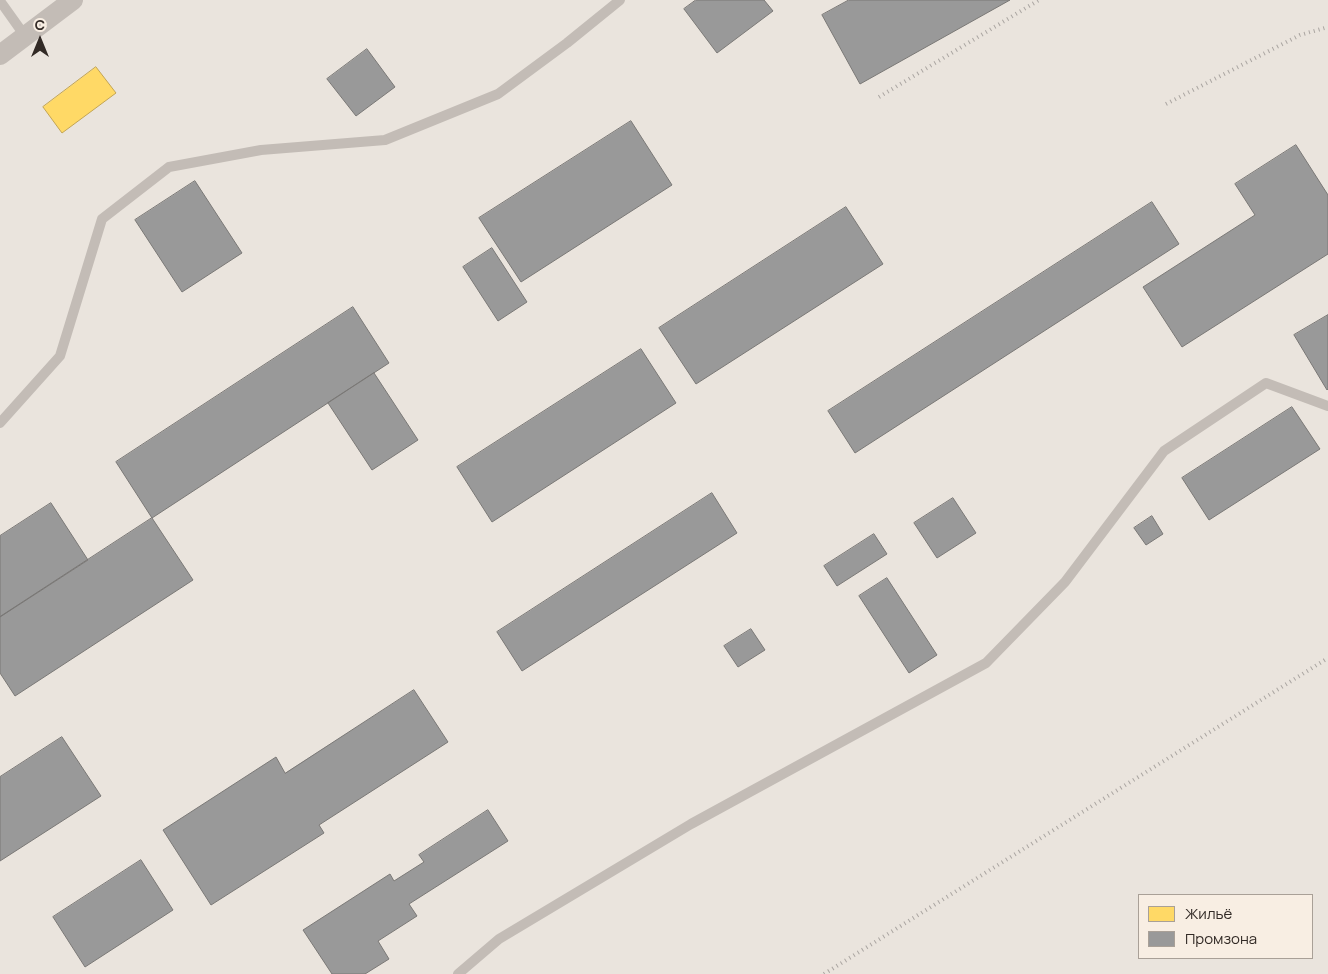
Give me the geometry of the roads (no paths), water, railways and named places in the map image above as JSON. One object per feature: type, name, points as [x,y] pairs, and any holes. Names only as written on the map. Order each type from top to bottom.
[{"type":"street","points":[[0,55],[73,0]]},
{"type":"lane","points":[[0,424],[60,356],[102,219],[169,167],[262,150],[385,140],[498,94],[567,44],[620,0]]},
{"type":"lane","points":[[0,1],[25,36]]},
{"type":"lane","points":[[458,974],[499,939],[691,824],[986,663],[1065,582],[1164,451],[1266,383],[1328,406]]},
{"type":"railway","points":[[879,97],[1039,0]]},
{"type":"railway","points":[[1166,104],[1300,35],[1328,27]]},
{"type":"railway","points":[[824,974],[1328,658]]}]
